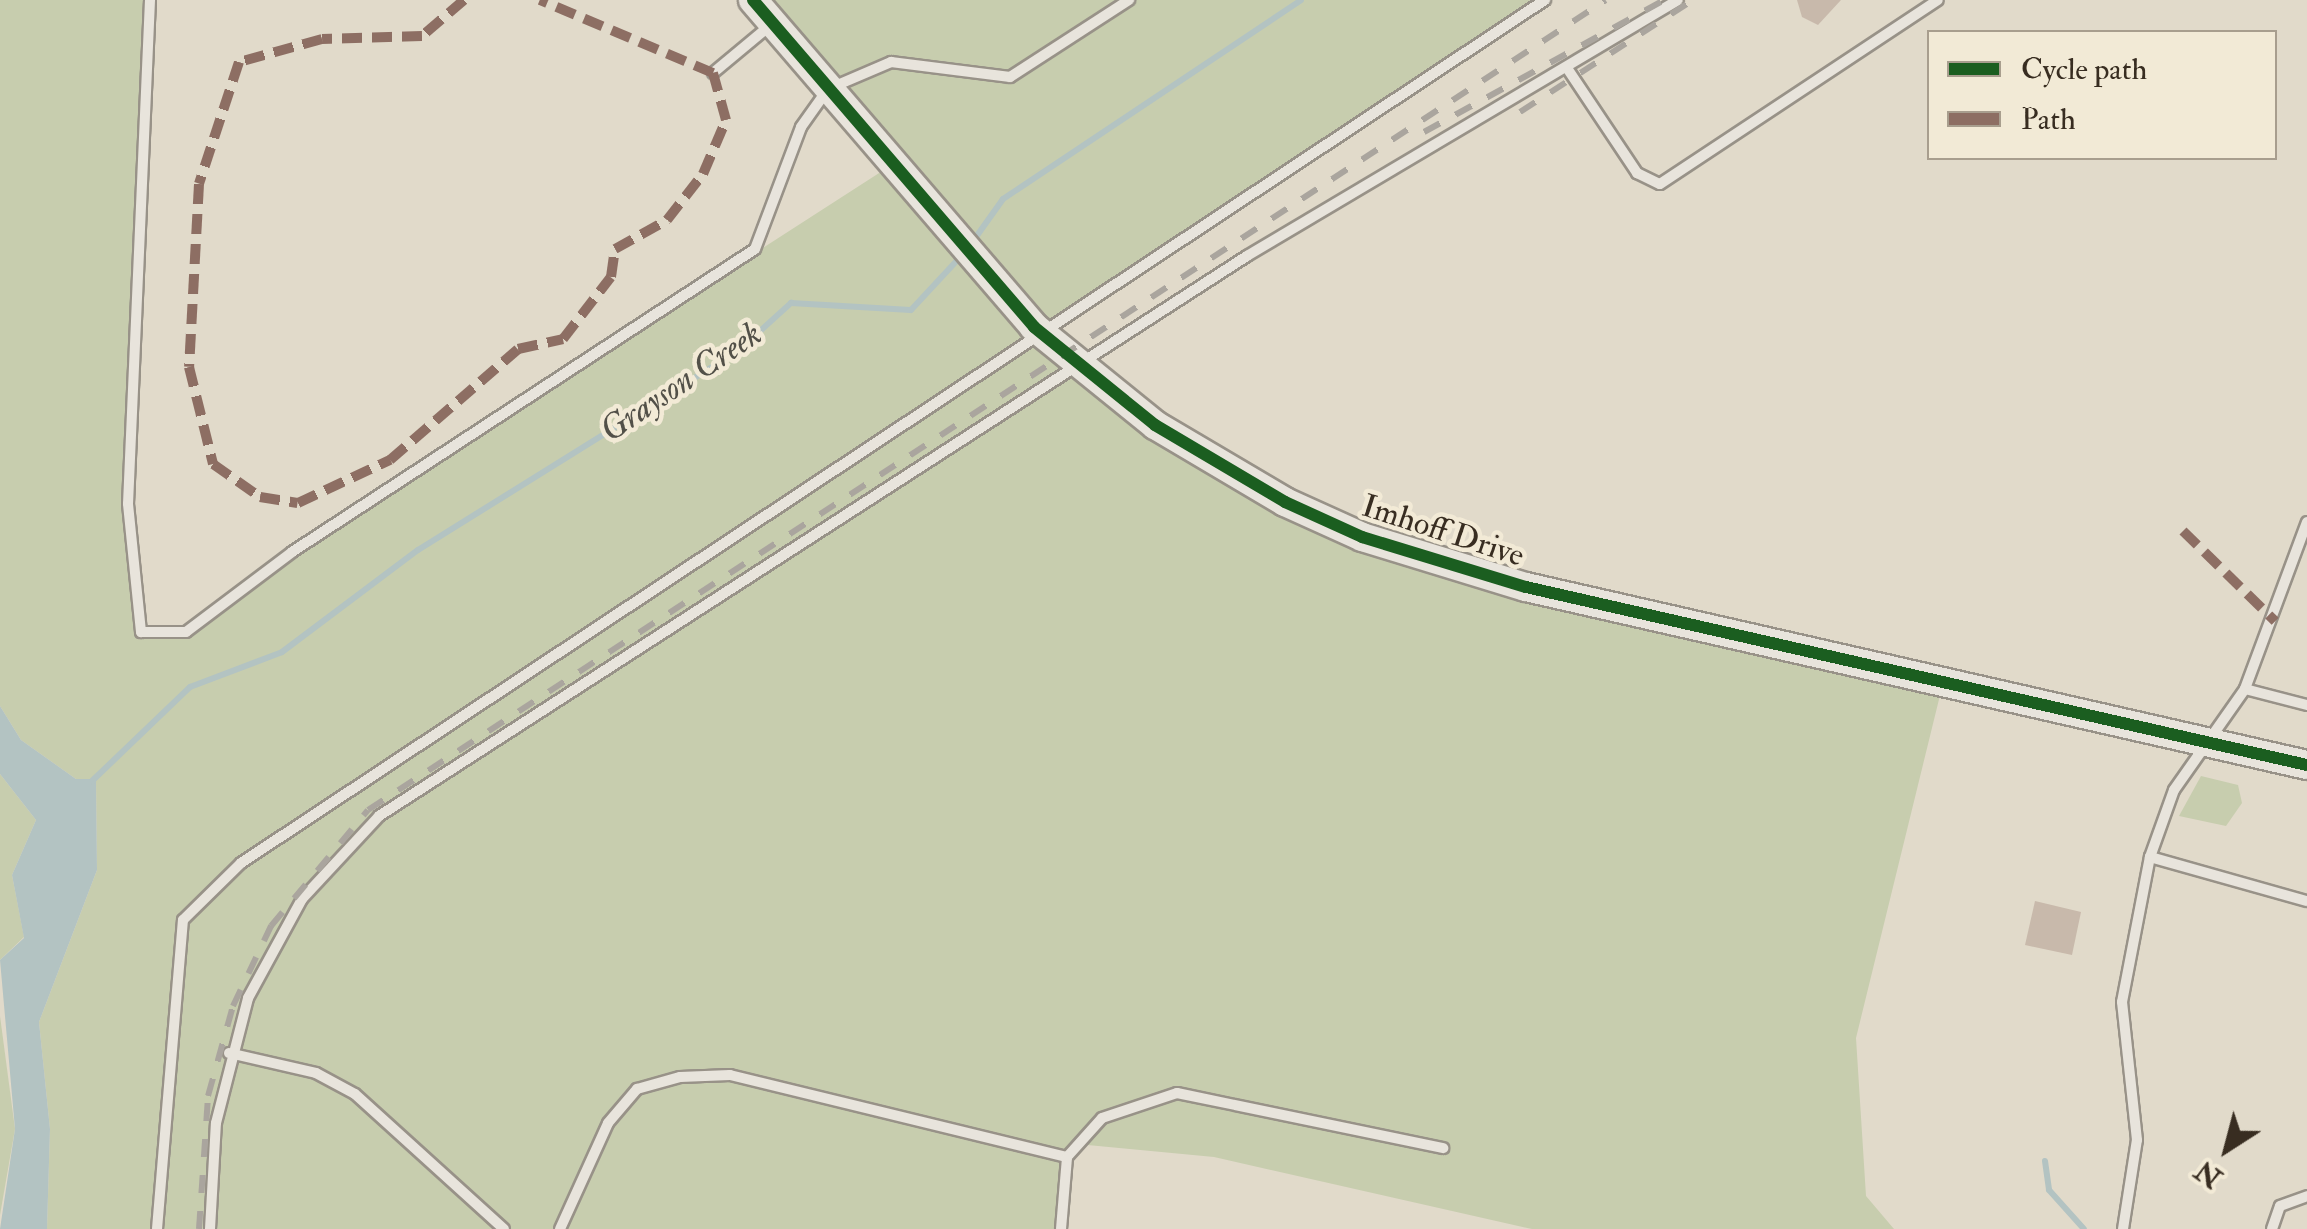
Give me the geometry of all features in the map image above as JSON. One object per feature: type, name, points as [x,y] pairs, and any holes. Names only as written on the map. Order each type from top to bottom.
[{"type":"street","name":"Imhoff Drive","points":[[753,0],[890,166],[1039,332],[1076,366],[1268,493],[1442,566],[2307,764]]},
{"type":"lane","points":[[150,0],[128,504],[141,632],[186,632],[292,552],[754,249],[801,126],[828,88],[892,62],[1010,77],[1130,0]]},
{"type":"lane","points":[[158,1229],[183,920],[241,864],[879,436],[1546,0]]},
{"type":"lane","points":[[210,1229],[230,1052],[248,998],[302,899],[380,816],[1321,210],[1569,70],[1678,0]]},
{"type":"lane","points":[[1569,70],[1637,174],[1660,184],[1938,0]]},
{"type":"lane","points":[[713,73],[774,23]]},
{"type":"lane","points":[[2123,1229],[2137,1140],[2122,1002],[2150,857],[2203,742],[2245,690],[2307,522]]},
{"type":"lane","points":[[2245,690],[2307,705]]},
{"type":"lane","points":[[2150,857],[2307,901]]},
{"type":"lane","points":[[230,1052],[316,1072],[355,1094],[504,1229]]},
{"type":"lane","points":[[560,1229],[608,1122],[637,1089],[680,1077],[730,1075],[1067,1157]]},
{"type":"lane","points":[[1061,1229],[1067,1157],[1102,1118],[1177,1093],[1443,1148]]},
{"type":"lane","points":[[2272,1229],[2280,1206],[2307,1196]]},
{"type":"green space","points":[[0,0],[145,0],[128,504],[141,632],[186,631],[292,552],[890,166],[753,0],[1549,0],[1045,337],[1076,365],[1362,537],[1943,683],[1856,1038],[1866,1196],[1894,1229],[1532,1229],[1214,1157],[1077,1144],[1055,1229],[47,1229],[50,1129],[39,1022],[97,870],[96,780],[76,779],[21,740],[0,706]]},
{"type":"green space","points":[[0,774],[36,820],[12,875],[24,937],[0,960]]},
{"type":"green space","points":[[2201,776],[2238,785],[2242,803],[2226,826],[2179,816]]},
{"type":"green space","points":[[0,1016],[15,1129],[0,1215]]},
{"type":"shaded area","points":[[0,706],[21,740],[76,779],[96,779],[97,870],[39,1022],[50,1129],[47,1229],[0,1229],[15,1129],[0,960],[24,938],[12,875],[36,820],[0,774]]},
{"type":"building","points":[[1797,0],[1841,0],[1818,25],[1802,17]]},
{"type":"building","points":[[2035,901],[2081,912],[2072,955],[2025,945]]},
{"type":"waterway","name":"Grayson Creek","points":[[971,244],[1003,199],[1301,0]]},
{"type":"waterway","name":"Grayson Creek","points":[[92,781],[190,687],[282,652],[418,550],[738,351],[791,303],[911,310],[963,254]]},
{"type":"waterway","points":[[2045,1161],[2049,1190],[2084,1229]]},
{"type":"railway","points":[[199,1229],[208,1096],[233,1006],[271,926],[368,810],[1606,0]]},
{"type":"railway","points":[[1424,132],[1664,0]]},
{"type":"railway","points":[[1520,112],[1693,0]]},
{"type":"marked path","points":[[464,0],[422,36],[322,39],[239,62],[199,184],[189,367],[213,464],[260,497],[298,503],[390,460],[518,349],[563,339],[611,277],[615,249],[667,220],[703,174],[726,120],[713,73],[540,0]]},
{"type":"marked path","points":[[2183,531],[2275,621]]},
{"type":"cycle path","points":[[753,0],[1034,327],[1155,425],[1285,502],[1362,537],[1526,587],[2307,765]]}]
